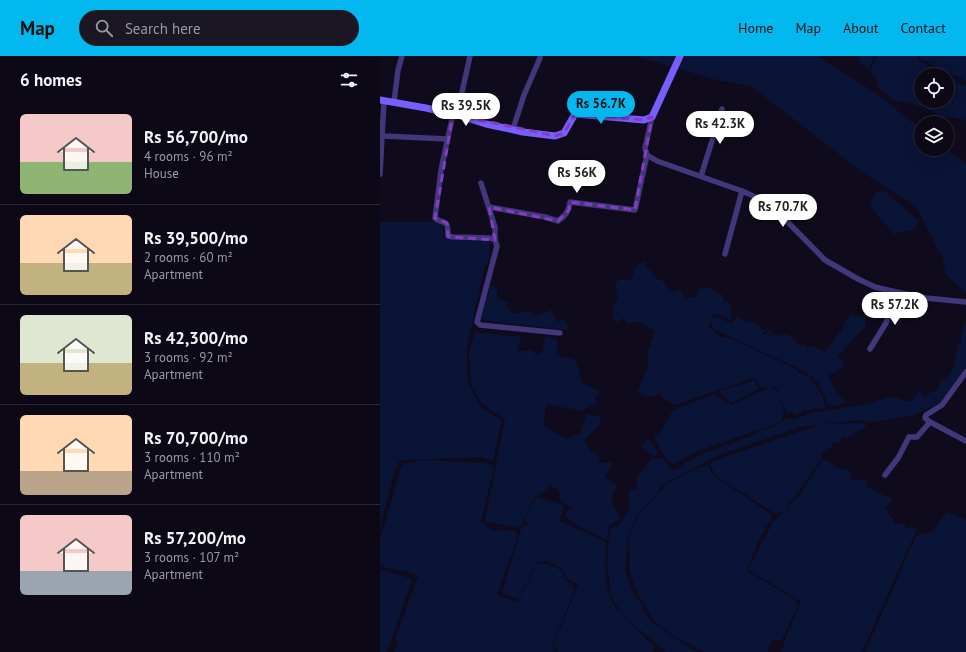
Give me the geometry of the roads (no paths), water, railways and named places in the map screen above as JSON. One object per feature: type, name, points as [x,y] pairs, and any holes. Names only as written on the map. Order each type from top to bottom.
[{"type":"main road","points":[[382,100],[455,114],[486,124],[554,136],[564,133],[575,114],[644,120],[652,117],[680,56]]},
{"type":"street","points":[[394,102],[398,70],[402,56]]},
{"type":"street","points":[[470,56],[447,139],[441,170],[435,218],[438,221],[444,222],[447,226],[448,236],[490,238],[495,240]]},
{"type":"street","points":[[513,129],[524,95],[540,58]]},
{"type":"street","points":[[380,174],[383,136],[382,100]]},
{"type":"street","points":[[702,176],[722,109]]},
{"type":"street","points":[[489,207],[546,217],[558,221],[569,210],[570,202],[635,210],[647,155],[645,148],[652,117]]},
{"type":"street","points":[[383,136],[447,139]]},
{"type":"street","points":[[647,155],[657,161],[702,176],[769,203],[825,260],[858,279],[896,292],[926,298],[966,302]]},
{"type":"street","points":[[481,183],[494,227],[496,246],[477,322],[480,325],[560,333]]},
{"type":"street","points":[[725,254],[742,191]]},
{"type":"street","points":[[870,349],[886,323],[896,292]]},
{"type":"street","points":[[966,372],[942,405],[926,415],[925,418],[966,441]]},
{"type":"street","points":[[885,475],[898,458],[909,437],[917,437],[930,422]]},
{"type":"water","points":[[635,56],[817,56],[874,92],[914,123],[914,156],[954,156],[954,155],[966,164],[966,293],[946,274],[943,258],[915,205],[865,174],[752,87],[713,79]]},
{"type":"water","points":[[860,56],[874,56],[868,70],[859,61]]},
{"type":"water","points":[[877,56],[917,56],[917,59],[933,68],[914,68],[914,105],[894,100],[880,90],[877,79],[870,72]]},
{"type":"water","points":[[920,56],[966,56],[966,81],[954,75],[954,68],[939,68],[919,58]]},
{"type":"water","points":[[954,80],[964,86],[965,84],[966,120],[954,118],[954,116],[942,116],[926,108],[954,108]]},
{"type":"water","points":[[883,190],[919,221],[914,229],[894,234],[873,210],[870,202],[877,192]]},
{"type":"water","points":[[380,222],[439,222],[442,226],[445,238],[453,240],[490,241],[490,257],[484,269],[467,346],[467,381],[481,408],[501,420],[493,461],[480,457],[400,460],[394,471],[380,528]]},
{"type":"water","points":[[644,261],[651,272],[658,280],[661,279],[671,292],[680,289],[684,297],[694,298],[698,294],[697,291],[706,287],[718,294],[721,293],[724,302],[728,301],[732,317],[730,321],[728,318],[713,314],[711,319],[715,317],[732,323],[738,316],[744,321],[758,324],[757,327],[762,326],[761,330],[768,328],[762,334],[763,335],[772,329],[770,335],[775,334],[776,339],[778,333],[782,335],[788,334],[799,345],[806,345],[807,349],[810,346],[825,352],[844,326],[851,330],[844,323],[851,314],[865,318],[866,326],[838,356],[844,366],[828,376],[837,393],[846,402],[834,406],[828,405],[819,384],[806,372],[712,328],[711,320],[708,327],[721,337],[728,337],[731,341],[733,339],[797,370],[798,373],[809,376],[823,397],[825,407],[806,411],[804,409],[801,413],[799,412],[796,415],[789,412],[787,413],[779,395],[784,411],[781,422],[695,452],[674,464],[665,457],[653,435],[658,436],[673,410],[714,394],[731,405],[770,387],[779,392],[774,386],[760,388],[757,380],[753,378],[675,405],[664,399],[659,392],[655,396],[644,396],[637,391],[647,371],[649,360],[647,353],[655,331],[639,321],[627,324],[623,318],[618,322],[615,321],[613,317],[617,317],[614,315],[613,307],[618,299],[616,293],[619,291],[615,287],[618,279],[631,280],[636,266]]},
{"type":"water","points":[[491,285],[498,289],[497,297],[510,304],[506,305],[512,314],[532,311],[532,317],[552,310],[557,322],[564,318],[570,330],[479,320]]},
{"type":"water","points":[[966,321],[966,369],[940,403],[911,416],[871,422],[858,420],[823,424],[866,423],[866,425],[863,430],[859,429],[860,430],[845,439],[845,435],[837,444],[833,442],[831,447],[821,453],[821,459],[785,510],[799,496],[821,461],[827,460],[837,468],[849,470],[852,481],[865,479],[867,487],[893,500],[884,508],[889,510],[887,514],[891,513],[890,518],[893,518],[895,524],[904,524],[906,530],[911,526],[917,529],[862,652],[782,652],[784,642],[801,601],[748,570],[773,522],[784,511],[776,514],[716,476],[710,464],[711,462],[721,458],[820,425],[801,427],[719,455],[662,485],[657,493],[637,515],[628,537],[625,571],[635,597],[641,603],[651,621],[685,645],[698,652],[666,652],[623,615],[655,648],[651,652],[558,652],[553,646],[578,585],[566,578],[564,570],[549,562],[538,561],[518,599],[502,593],[522,526],[528,526],[525,517],[536,497],[564,505],[560,521],[606,542],[605,570],[607,589],[610,598],[621,613],[610,594],[610,583],[607,568],[607,548],[611,528],[619,525],[630,508],[628,493],[632,488],[635,491],[638,487],[635,482],[637,481],[638,474],[642,474],[641,473],[651,459],[662,458],[673,472],[673,469],[678,469],[687,461],[691,462],[698,455],[704,455],[705,452],[717,450],[726,444],[731,445],[743,438],[749,438],[759,431],[780,424],[787,418],[794,420],[814,412],[867,404],[892,396],[909,402],[917,397],[917,392],[920,391],[922,396],[926,398],[929,393],[936,391],[942,379],[948,379],[951,370],[953,370],[958,346],[961,343],[961,335]]},
{"type":"water","points":[[475,332],[521,337],[517,352],[530,349],[536,353],[534,356],[543,351],[545,336],[558,340],[556,355],[576,360],[582,383],[600,392],[595,399],[598,403],[581,411],[547,404],[543,426],[566,439],[581,433],[586,414],[600,417],[601,423],[584,440],[592,453],[598,452],[595,455],[600,456],[598,463],[613,462],[605,477],[617,486],[611,499],[621,519],[609,525],[607,540],[585,530],[586,525],[584,529],[565,517],[568,509],[576,511],[560,501],[559,490],[551,486],[534,498],[520,528],[485,522],[505,419],[482,404],[472,388],[469,354]]},
{"type":"water","points":[[755,380],[759,389],[731,403],[719,391]]},
{"type":"water","points":[[648,439],[658,454],[654,457],[641,447]]},
{"type":"water","points":[[422,460],[489,463],[494,468],[481,521],[491,530],[516,531],[518,537],[497,594],[517,602],[538,563],[547,564],[563,571],[564,578],[575,588],[552,647],[555,652],[394,652],[399,642],[395,640],[418,576],[380,566],[380,540],[402,465]]},
{"type":"water","points":[[708,465],[713,475],[773,516],[759,539],[747,571],[796,600],[798,605],[782,640],[773,640],[767,648],[768,652],[705,652],[677,638],[655,622],[638,594],[630,574],[629,537],[638,515],[667,484],[695,469]]},
{"type":"water","points":[[949,512],[966,520],[966,652],[865,652],[916,536],[932,532],[946,513]]},
{"type":"water","points":[[380,569],[412,579],[387,652],[380,652]]}]
